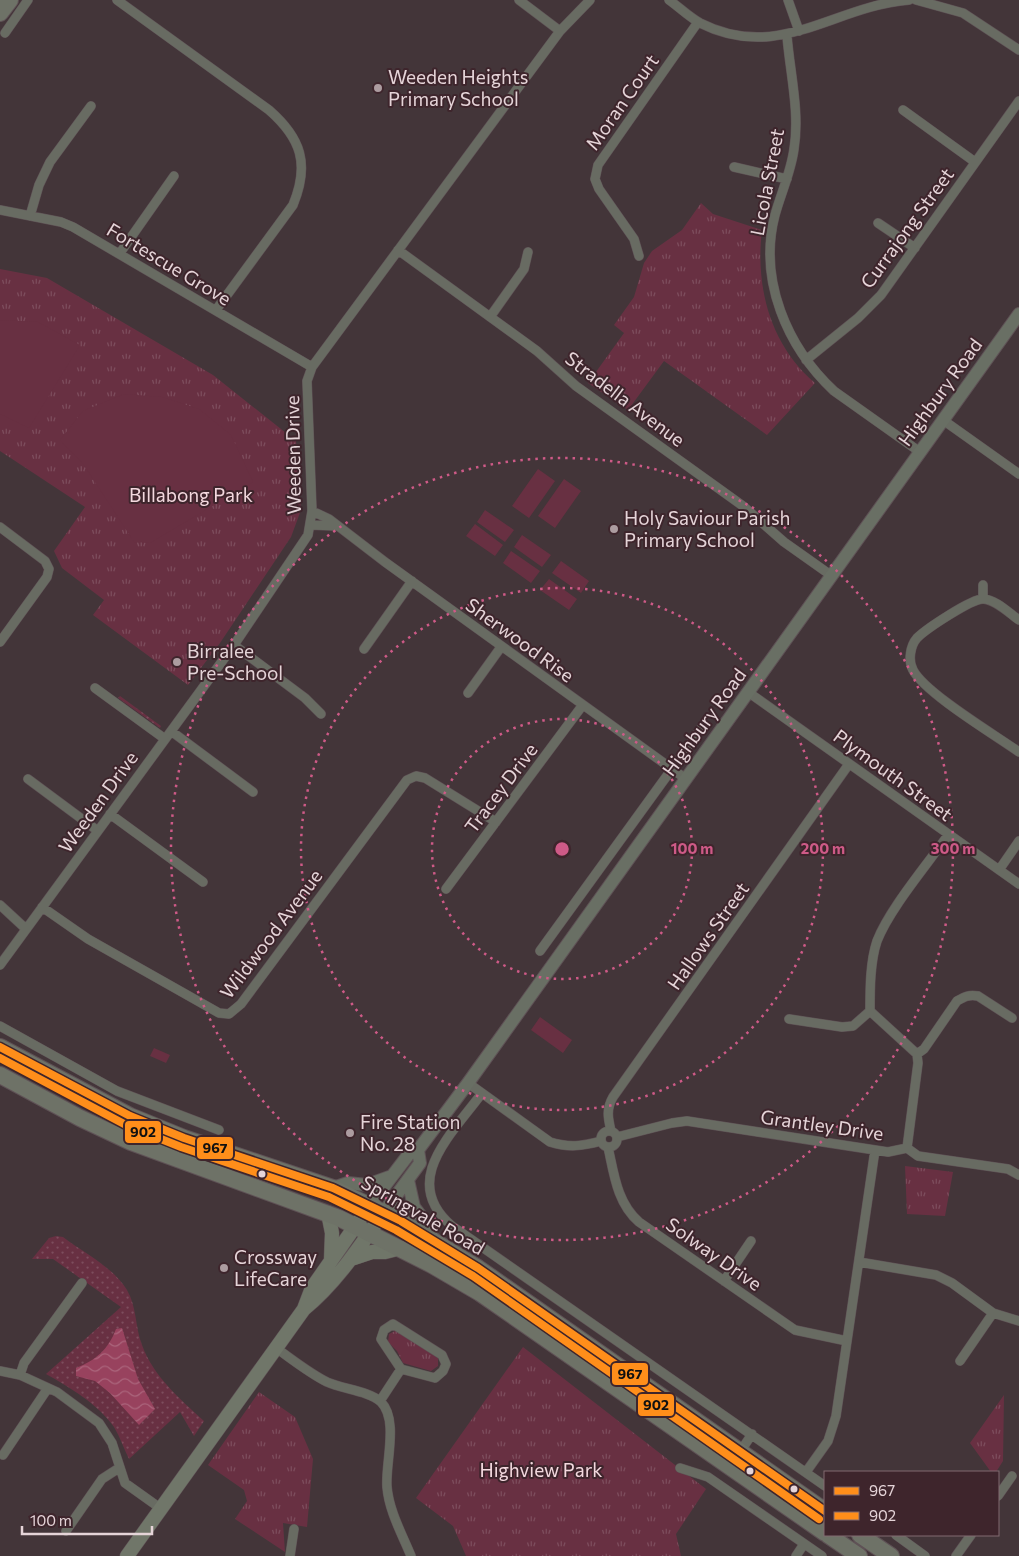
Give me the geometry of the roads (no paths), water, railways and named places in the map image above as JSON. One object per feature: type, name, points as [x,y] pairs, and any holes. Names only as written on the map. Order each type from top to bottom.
[{"type":"highway","points":[[0,13],[10,0]]},
{"type":"highway","name":"Springvale Road","points":[[0,1047],[101,1102],[150,1124],[333,1188],[432,1239],[824,1509]]},
{"type":"highway","name":"Springvale Road","points":[[0,1075],[80,1118],[131,1142],[328,1213],[401,1248],[480,1293],[824,1533]]},
{"type":"highway","name":"Springvale Road","points":[[829,1536],[858,1556]]},
{"type":"highway","points":[[861,1536],[890,1556]]},
{"type":"main road","name":"Highbury Road","points":[[128,1556],[160,1508],[304,1309],[312,1288],[332,1261],[363,1229],[377,1209],[392,1176],[409,1154],[418,1150],[468,1082],[1019,314]]},
{"type":"main road","name":"Highbury Road","points":[[377,1209],[408,1180],[420,1163],[418,1150]]},
{"type":"main road","points":[[333,1188],[348,1183],[366,1184],[392,1176]]},
{"type":"main road","points":[[408,1180],[414,1207],[430,1228],[432,1239]]},
{"type":"main road","points":[[328,1213],[332,1233],[332,1261]]},
{"type":"main road","name":"Highbury Road","points":[[304,1309],[321,1296],[350,1260],[363,1229]]},
{"type":"main road","points":[[350,1260],[372,1252],[385,1252],[401,1248]]},
{"type":"street","points":[[5,33],[28,0]]},
{"type":"street","points":[[116,0],[269,110],[284,123],[298,145],[302,172],[300,189],[293,205],[216,310]]},
{"type":"street","points":[[519,0],[560,31]]},
{"type":"street","name":"Weeden Drive","points":[[0,965],[234,645],[303,542],[310,525],[312,510],[307,381],[312,367],[560,31],[590,0]]},
{"type":"street","points":[[669,0],[698,22],[716,30],[753,38],[787,36],[870,6],[909,0]]},
{"type":"street","points":[[788,0],[799,31]]},
{"type":"street","points":[[916,0],[963,13],[1019,50]]},
{"type":"street","name":"Moran Court","points":[[638,256],[634,239],[599,189],[595,179],[598,164],[698,22]]},
{"type":"street","name":"Licola Street","points":[[787,36],[796,123],[795,149],[771,235],[772,275],[782,317],[806,360],[834,391],[920,452]]},
{"type":"street","name":"Currajong Street","points":[[806,360],[858,318],[881,295],[1019,102]]},
{"type":"street","points":[[30,216],[50,162],[92,106]]},
{"type":"street","points":[[903,110],[976,162]]},
{"type":"street","points":[[734,167],[787,179]]},
{"type":"street","points":[[120,253],[174,176]]},
{"type":"street","name":"Fortescue Grove","points":[[0,210],[62,222],[73,227],[312,367]]},
{"type":"street","points":[[878,223],[915,248]]},
{"type":"street","name":"Stradella Avenue","points":[[398,250],[537,351],[576,386],[743,506],[784,542],[832,576]]},
{"type":"street","points":[[490,317],[524,269],[528,252]]},
{"type":"street","points":[[943,420],[1019,474]]},
{"type":"street","name":"Sherwood Rise","points":[[312,510],[329,519],[582,706],[686,779]]},
{"type":"street","points":[[310,525],[337,526]]},
{"type":"street","points":[[0,527],[45,561],[49,569],[47,577],[0,642]]},
{"type":"street","points":[[364,649],[412,581]]},
{"type":"street","points":[[983,586],[983,599]]},
{"type":"street","points":[[1019,620],[996,604],[983,599],[970,603],[917,639],[911,650],[912,669],[926,686],[1019,752]]},
{"type":"street","points":[[234,645],[305,698],[321,714]]},
{"type":"street","points":[[468,693],[501,647]]},
{"type":"street","points":[[95,688],[165,739]]},
{"type":"street","name":"Plymouth Street","points":[[748,692],[1019,884]]},
{"type":"street","name":"Tracey Drive","points":[[446,889],[582,706]]},
{"type":"street","points":[[540,951],[702,726]]},
{"type":"street","points":[[171,731],[253,792]]},
{"type":"street","name":"Hallows Street","points":[[614,1134],[607,1113],[608,1105],[613,1097],[850,764]]},
{"type":"street","name":"Wildwood Avenue","points":[[42,907],[88,939],[219,1013],[229,1014],[237,1010],[407,780],[416,776],[425,778],[496,822]]},
{"type":"street","points":[[28,779],[98,831]]},
{"type":"street","points":[[110,814],[203,882]]},
{"type":"street","points":[[789,1019],[842,1027],[853,1026],[870,1010],[870,989],[876,943],[885,924],[948,835]]},
{"type":"street","points":[[999,870],[1019,841]]},
{"type":"street","points":[[0,905],[26,929]]},
{"type":"street","points":[[917,1054],[924,1049],[957,1002],[963,997],[978,996],[1012,1018]]},
{"type":"street","points":[[870,1010],[917,1054],[918,1063],[906,1148]]},
{"type":"street","points":[[0,1026],[117,1091],[220,1130]]},
{"type":"street","points":[[468,1082],[550,1142],[571,1147],[613,1145],[614,1134],[606,1133],[604,1144]]},
{"type":"street","name":"Springvale Road","points":[[482,1093],[434,1159],[429,1178],[429,1190],[438,1212],[452,1226],[824,1485]]},
{"type":"street","name":"Grantley Drive","points":[[614,1134],[672,1122],[687,1122],[888,1152],[906,1148],[918,1156],[1008,1169],[1019,1175]]},
{"type":"street","name":"Solway Drive","points":[[604,1144],[619,1194],[629,1212],[639,1222],[800,1332],[847,1341]]},
{"type":"street","points":[[806,1472],[828,1441],[833,1426],[875,1150]]},
{"type":"street","points":[[724,1281],[751,1241]]},
{"type":"street","points":[[859,1262],[936,1275],[952,1282],[993,1312],[1019,1321]]},
{"type":"street","points":[[20,1375],[24,1363],[82,1282]]},
{"type":"street","points":[[960,1361],[993,1312]]},
{"type":"street","points":[[393,1324],[442,1355],[446,1364],[440,1375],[435,1378],[402,1370],[382,1339],[384,1330],[393,1324]]},
{"type":"street","points":[[276,1348],[326,1382],[373,1397],[380,1401],[387,1411],[390,1422],[387,1476],[389,1498],[411,1556]]},
{"type":"street","points":[[1,1370],[20,1375],[48,1388],[77,1404],[99,1422],[112,1444],[119,1468],[126,1483],[160,1508]]},
{"type":"street","points":[[380,1401],[402,1370]]},
{"type":"street","points":[[4,1456],[48,1388]]},
{"type":"street","points":[[730,1467],[752,1434]]},
{"type":"street","points":[[66,1531],[102,1479],[119,1468]]},
{"type":"street","points":[[680,1468],[700,1472],[822,1556]]},
{"type":"street","points":[[999,1495],[1012,1476]]},
{"type":"street","points":[[290,1556],[294,1529]]},
{"type":"street","points":[[897,1536],[925,1556]]},
{"type":"street","points":[[956,1556],[970,1536]]},
{"type":"street","points":[[796,1556],[804,1544]]},
{"type":"water","points":[[122,1328],[138,1379],[155,1409],[139,1425],[110,1393],[95,1381],[76,1376],[76,1368],[95,1358],[109,1343],[116,1329]]},
{"type":"place","name":"Weeden Heights Primary School","points":[[378,88]]},
{"type":"place","name":"Holy Saviour Parish Primary School","points":[[614,529]]},
{"type":"place","name":"Birralee Pre-School","points":[[177,662]]},
{"type":"place","name":"Fire Station No. 28","points":[[350,1133]]},
{"type":"place","name":"Crossway LifeCare","points":[[224,1268]]},
{"type":"park label","name":"Billabong Park","points":[[191,495]]},
{"type":"park label","name":"Highview Park","points":[[541,1470]]}]
